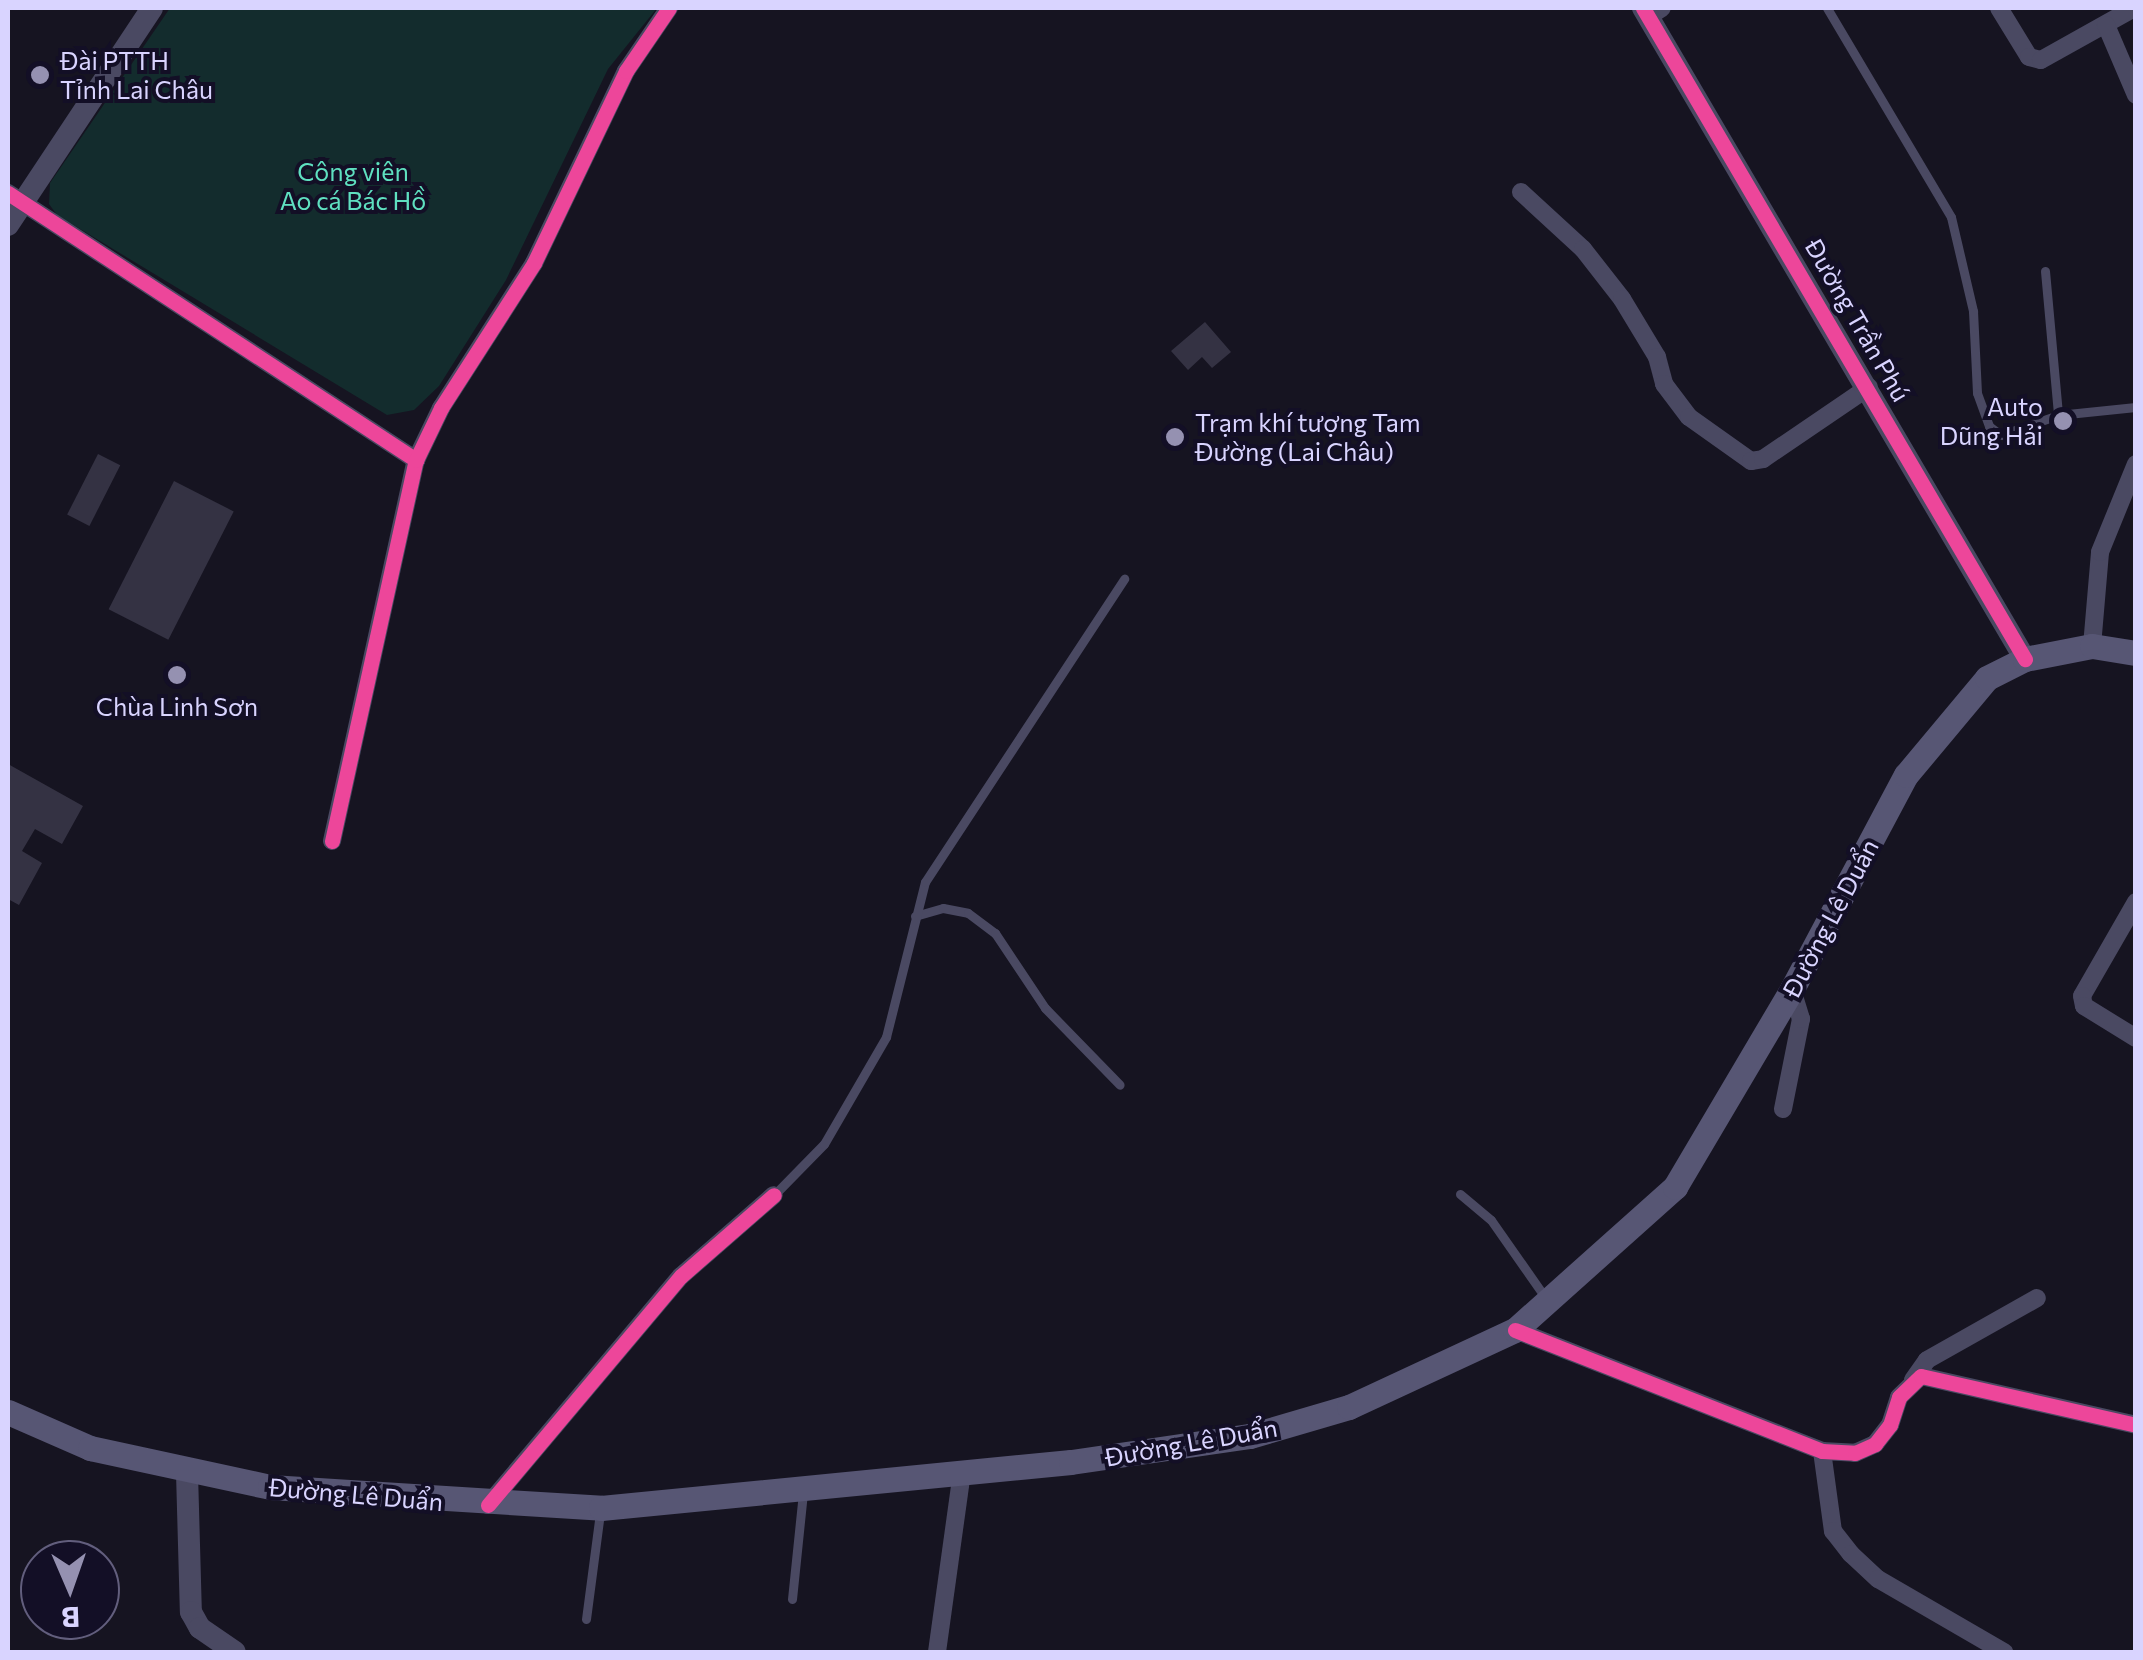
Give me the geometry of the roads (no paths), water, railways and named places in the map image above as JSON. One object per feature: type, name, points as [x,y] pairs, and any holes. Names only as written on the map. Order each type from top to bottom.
[{"type":"main road","name":"Đường Lê Duẩn","points":[[8,1412],[90,1448],[187,1473],[270,1487],[488,1505],[601,1508],[803,1489],[1250,1436],[1349,1407],[1515,1330],[1675,1187],[1792,990],[1906,775],[1987,678],[2025,660],[2092,646]]},
{"type":"main road","points":[[2092,646],[2136,653]]},
{"type":"street","points":[[8,225],[15,198],[152,8]]},
{"type":"street","points":[[332,841],[416,460],[441,408],[534,263],[626,71],[670,8]]},
{"type":"street","points":[[1999,8],[2028,57],[2042,60],[2134,8]]},
{"type":"street","name":"Đường Trần Phú","points":[[1651,10],[2025,660]]},
{"type":"street","points":[[2106,24],[2136,96]]},
{"type":"street","points":[[1520,192],[1583,249],[1622,299],[1657,357],[1664,384],[1690,417],[1751,461],[1763,459],[1868,387]]},
{"type":"street","points":[[15,198],[416,460]]},
{"type":"street","points":[[2092,646],[2100,552],[2136,464]]},
{"type":"street","points":[[2136,902],[2082,996],[2084,1006],[2136,1038]]},
{"type":"street","points":[[1782,1108],[1800,1019],[1792,990]]},
{"type":"street","points":[[488,1505],[668,1289],[774,1195]]},
{"type":"street","points":[[1515,1330],[1822,1451],[1855,1453],[1875,1444],[1927,1360],[2037,1298]]},
{"type":"street","points":[[1913,1380],[2136,1425]]},
{"type":"street","points":[[1822,1451],[1834,1531],[1850,1554],[1878,1578],[2000,1650],[2014,1652]]},
{"type":"street","points":[[937,1652],[962,1471]]},
{"type":"street","points":[[187,1473],[191,1612],[200,1628],[236,1652]]},
{"type":"lane","points":[[1827,8],[1951,217],[1973,311],[1978,394],[1990,426],[2000,434],[2058,415],[2136,407]]},
{"type":"lane","points":[[2045,271],[2058,415]]},
{"type":"lane","points":[[774,1195],[824,1144],[886,1036],[925,882],[967,809],[1024,736],[1124,578]]},
{"type":"lane","points":[[914,917],[942,908],[968,913],[995,933],[1046,1008],[1120,1085]]},
{"type":"lane","points":[[1460,1194],[1491,1220],[1546,1300]]},
{"type":"lane","points":[[792,1599],[803,1489]]},
{"type":"lane","points":[[586,1619],[601,1508]]},
{"type":"place","name":"Đài PTTH Tỉnh Lai Châu","points":[[40,75]]},
{"type":"place","name":"Auto Dũng Hải","points":[[2063,421]]},
{"type":"place","name":"Trạm khí tượng Tam Đường (Lai Châu)","points":[[1175,437]]},
{"type":"place","name":"Chùa Linh Sơn","points":[[177,675]]},
{"type":"park label","name":"Công viên Ao cá Bác Hồ","points":[[353,186]]}]
